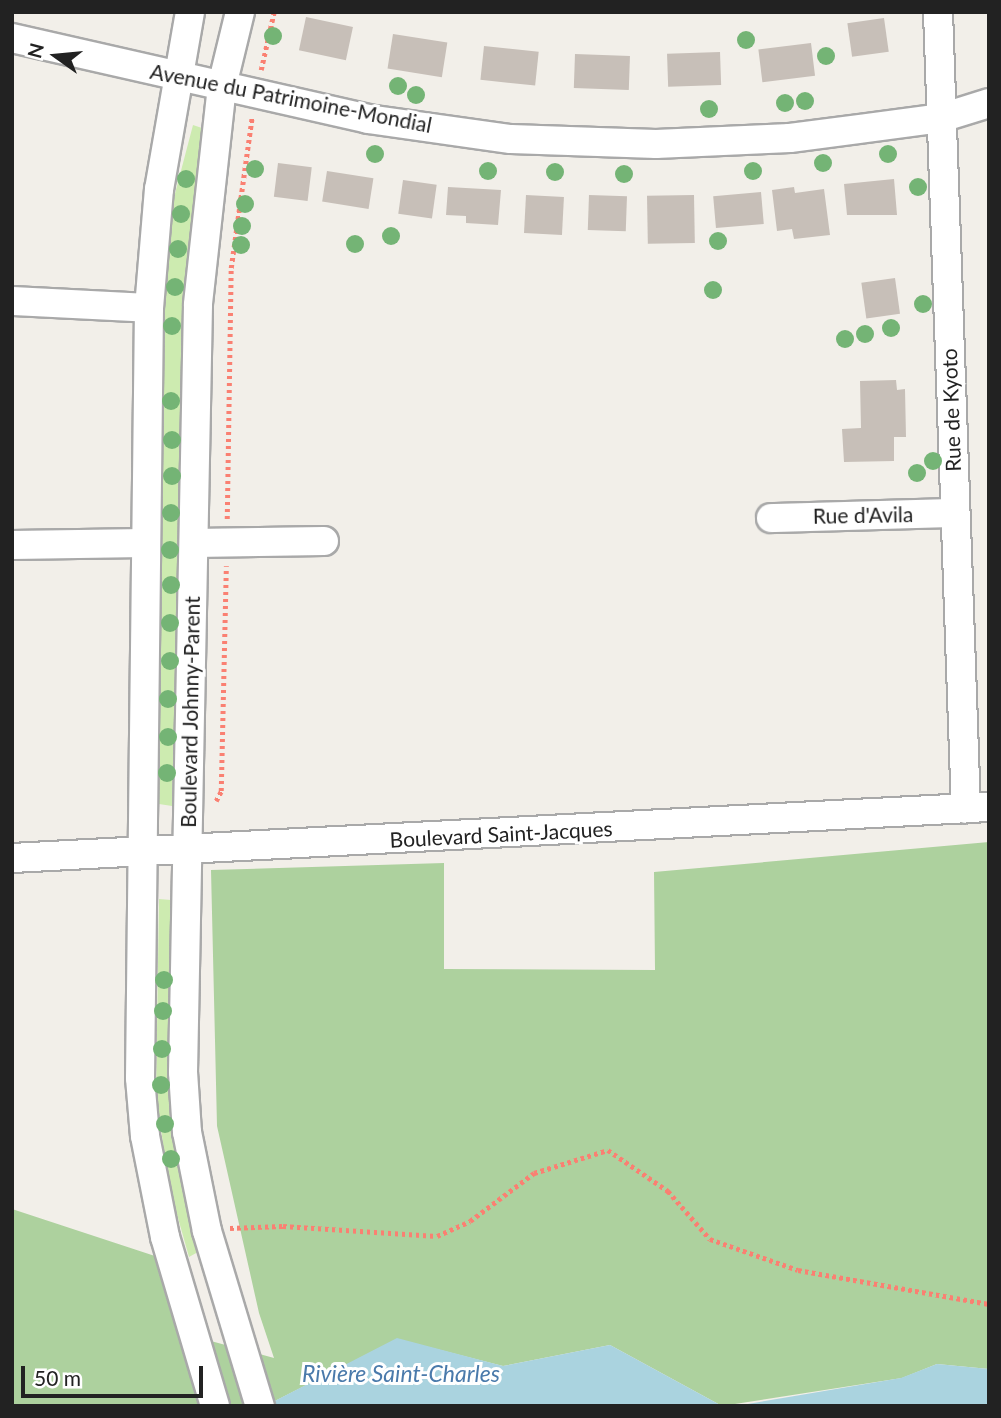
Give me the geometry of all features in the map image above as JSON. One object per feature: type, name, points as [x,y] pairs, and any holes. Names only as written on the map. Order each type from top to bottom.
[{"type":"street","points":[[190,12],[159,189],[149,308],[140,1078],[145,1136],[165,1237],[215,1406]]},
{"type":"street","name":"Boulevard Johnny-Parent","points":[[240,12],[222,86],[198,305],[183,1072],[187,1132],[207,1231],[260,1406]]},
{"type":"street","name":"Rue de Kyoto","points":[[938,12],[955,513],[977,808]]},
{"type":"street","name":"Avenue du Patrimoine-Mondial","points":[[12,38],[368,118],[511,139],[656,144],[790,138],[941,118],[989,103]]},
{"type":"street","points":[[12,301],[149,308]]},
{"type":"street","name":"Rue d'Avila","points":[[771,518],[955,513]]},
{"type":"street","points":[[194,543],[324,541]]},
{"type":"street","points":[[12,545],[145,543]]},
{"type":"street","name":"Boulevard Saint-Jacques","points":[[12,858],[142,854],[977,808]]},
{"type":"path","points":[[214,803],[221,792],[231,268],[257,94],[274,12]]},
{"type":"path","points":[[207,1231],[283,1226],[437,1236],[470,1221],[534,1173],[608,1150],[668,1191],[710,1240],[798,1270],[989,1304]]},
{"type":"green space","points":[[193,125],[202,128],[185,277],[172,806],[159,804],[163,324],[172,205]]},
{"type":"green space","points":[[989,842],[989,1369],[937,1364],[902,1378],[722,1406],[610,1345],[503,1366],[397,1339],[265,1406],[12,1406],[12,1209],[164,1259],[185,1334],[274,1358],[259,1313],[217,1126],[211,870],[444,863],[444,969],[655,970],[654,872]]},
{"type":"green space","points":[[159,899],[171,900],[170,1103],[185,1199],[198,1252],[189,1257],[169,1186],[156,1094]]},
{"type":"water","name":"Rivière Saint-Charles","points":[[397,1338],[503,1366],[610,1345],[722,1406],[265,1406]]},
{"type":"water","points":[[937,1364],[989,1369],[989,1406],[736,1406],[901,1378]]},
{"type":"building","points":[[306,17],[353,27],[346,60],[299,50]]},
{"type":"building","points":[[884,18],[889,52],[852,57],[847,23]]},
{"type":"building","points":[[393,34],[447,43],[442,77],[388,69]]},
{"type":"building","points":[[811,43],[815,76],[762,82],[758,49]]},
{"type":"building","points":[[484,46],[539,52],[535,86],[480,80]]},
{"type":"building","points":[[720,52],[721,85],[668,87],[667,54]]},
{"type":"building","points":[[575,54],[630,56],[629,90],[574,88]]},
{"type":"building","points":[[278,163],[312,167],[308,201],[274,197]]},
{"type":"building","points":[[327,171],[373,178],[369,209],[322,202]]},
{"type":"building","points":[[894,179],[897,215],[847,215],[844,184]]},
{"type":"building","points":[[403,180],[437,185],[432,218],[398,214]]},
{"type":"building","points":[[448,187],[501,190],[498,225],[466,223],[466,216],[446,215]]},
{"type":"building","points":[[794,187],[795,193],[824,189],[830,235],[794,239],[792,229],[777,231],[772,190]]},
{"type":"building","points":[[761,192],[764,224],[716,228],[713,196]]},
{"type":"building","points":[[526,195],[564,197],[562,235],[524,233]]},
{"type":"building","points":[[589,195],[627,196],[626,231],[588,230]]},
{"type":"building","points":[[694,195],[695,243],[648,244],[647,196]]},
{"type":"building","points":[[895,278],[900,314],[866,318],[861,283]]},
{"type":"building","points":[[896,380],[897,390],[905,389],[906,437],[894,437],[894,461],[844,462],[842,429],[861,428],[860,381]]}]
